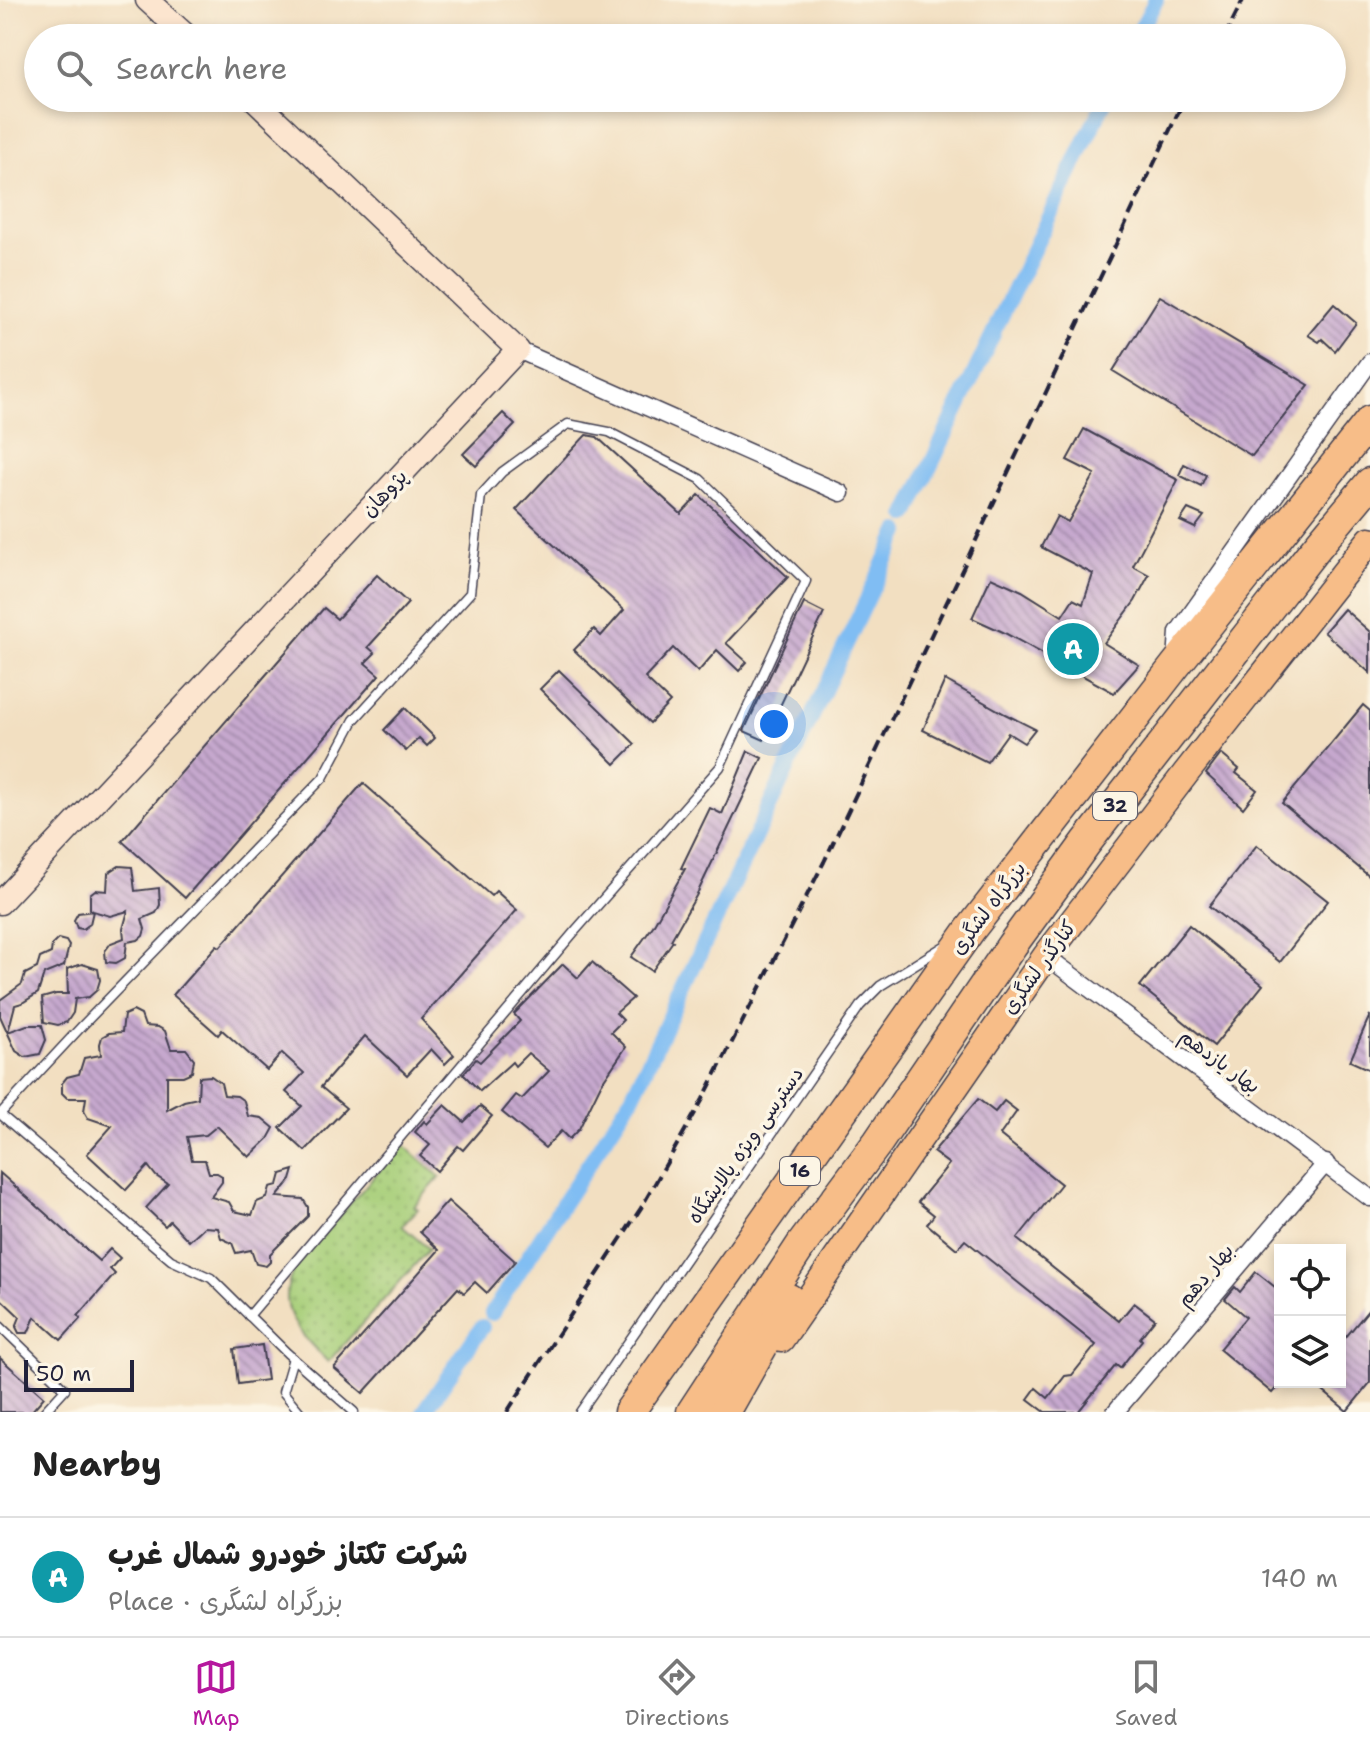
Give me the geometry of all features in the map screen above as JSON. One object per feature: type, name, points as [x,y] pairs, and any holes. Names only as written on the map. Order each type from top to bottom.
[{"type":"highway","name":"بزرگراه لشگری","points":[[629,1412],[970,930],[1370,421]]},
{"type":"highway","name":"بزرگراه لشگری","points":[[692,1412],[802,1244],[878,1142],[1012,945],[1086,843],[1370,483]]},
{"type":"highway","points":[[725,1412],[878,1142]]},
{"type":"main road","points":[[147,0],[174,24]]},
{"type":"main road","points":[[268,112],[518,350]]},
{"type":"main road","name":"پژوهان","points":[[0,903],[518,350]]},
{"type":"main road","name":"کنارگذر لشگری","points":[[733,1412],[816,1285],[1046,956],[1370,540]]},
{"type":"street","points":[[518,350],[841,493]]},
{"type":"street","points":[[1175,666],[1178,632],[1370,362]]},
{"type":"street","name":"بهار یازدهم","points":[[1046,956],[1370,1198]]},
{"type":"street","name":"بهار دهم","points":[[1115,1412],[1326,1163]]},
{"type":"lane","points":[[249,1316],[575,931],[720,767],[806,581],[700,479],[609,432],[568,424],[502,472],[481,495],[470,593],[354,720],[323,778],[0,1114],[171,1260],[211,1278],[249,1316],[293,1358],[354,1412]]},
{"type":"lane","name":"دسترسی ویژه پالایشگاه","points":[[580,1412],[860,1006],[880,986],[904,969],[970,930]]},
{"type":"lane","points":[[0,1326],[65,1389],[44,1412]]},
{"type":"lane","points":[[293,1358],[283,1392],[300,1412]]},
{"type":"green space","points":[[403,1144],[440,1177],[414,1206],[418,1209],[402,1226],[429,1249],[328,1362],[298,1329],[292,1317],[287,1292],[290,1277],[298,1262]]},
{"type":"building","points":[[1160,296],[1309,385],[1252,456],[1113,371]]},
{"type":"building","points":[[1334,304],[1356,323],[1335,351],[1322,339],[1319,342],[1308,335]]},
{"type":"building","points":[[503,413],[515,425],[476,466],[463,454]]},
{"type":"building","points":[[1084,429],[1178,480],[1133,566],[1149,575],[1135,601],[1104,643],[1139,665],[1114,693],[972,618],[991,577],[1022,591],[1062,616],[1073,599],[1083,604],[1093,574],[1041,547],[1057,516],[1068,522],[1095,474],[1067,460]]},
{"type":"building","points":[[586,435],[597,437],[681,514],[699,495],[788,577],[726,643],[747,662],[739,671],[717,650],[698,672],[673,648],[645,678],[670,702],[650,723],[574,650],[594,629],[601,636],[624,610],[516,510]]},
{"type":"building","points":[[1184,464],[1206,475],[1201,486],[1179,475]]},
{"type":"building","points":[[1188,509],[1204,516],[1195,528],[1180,521]]},
{"type":"building","points":[[377,575],[408,603],[368,647],[375,653],[365,663],[379,675],[185,898],[122,841],[324,608],[337,619]]},
{"type":"building","points":[[804,603],[824,613],[764,740],[744,731]]},
{"type":"building","points":[[1344,609],[1370,632],[1370,673],[1324,632]]},
{"type":"building","points":[[559,670],[635,744],[615,764],[540,689]]},
{"type":"building","points":[[945,680],[1035,729],[1024,743],[1008,733],[987,762],[923,730]]},
{"type":"building","points":[[1363,705],[1370,711],[1370,877],[1282,803]]},
{"type":"building","points":[[405,708],[435,738],[427,746],[419,738],[406,751],[384,730]]},
{"type":"building","points":[[748,751],[762,758],[673,941],[652,971],[631,957],[653,926],[685,869],[681,868],[710,808],[722,814]]},
{"type":"building","points":[[1221,754],[1239,769],[1236,773],[1257,790],[1243,808],[1206,774]]},
{"type":"building","points":[[363,783],[491,896],[496,891],[517,910],[421,1019],[454,1055],[445,1064],[431,1049],[407,1075],[365,1036],[321,1087],[346,1108],[305,1151],[280,1128],[302,1106],[286,1092],[304,1073],[282,1053],[267,1070],[222,1030],[218,1035],[173,995],[217,945],[220,947]]},
{"type":"building","points":[[1257,845],[1328,901],[1280,962],[1209,906]]},
{"type":"building","points":[[119,866],[132,867],[135,891],[159,888],[160,905],[156,913],[142,919],[145,929],[143,936],[127,942],[125,958],[116,963],[106,962],[105,951],[111,943],[124,938],[128,911],[110,916],[90,909],[90,894],[95,890],[107,891],[108,873]]},
{"type":"building","points":[[93,911],[90,924],[83,929],[77,928],[74,920],[78,913]]},
{"type":"building","points":[[1189,925],[1263,985],[1214,1046],[1140,986]]},
{"type":"building","points":[[58,939],[66,941],[69,946],[64,966],[44,974],[38,993],[15,1005],[8,1032],[27,1025],[42,1025],[46,1040],[40,1054],[25,1057],[16,1051],[0,1016],[0,1000],[22,984],[25,974],[37,968],[40,958],[51,953],[52,945]]},
{"type":"building","points":[[592,962],[633,998],[616,1013],[623,1020],[611,1032],[626,1047],[601,1084],[579,1129],[569,1139],[561,1131],[545,1148],[502,1112],[516,1095],[522,1099],[549,1071],[528,1053],[515,1066],[512,1062],[480,1091],[463,1074],[476,1059],[480,1062],[520,1021],[514,1014],[563,964],[578,978]]},
{"type":"building","points":[[82,964],[98,969],[100,980],[97,990],[89,997],[75,999],[73,1013],[67,1022],[58,1025],[44,1022],[42,998],[68,994],[67,969]]},
{"type":"building","points":[[133,1011],[141,1015],[145,1026],[165,1031],[171,1049],[186,1049],[194,1059],[192,1072],[183,1076],[167,1076],[167,1110],[198,1098],[199,1077],[211,1076],[221,1083],[224,1095],[237,1096],[244,1101],[248,1116],[262,1118],[274,1128],[268,1139],[249,1157],[217,1126],[206,1135],[187,1137],[192,1160],[205,1160],[209,1173],[222,1176],[222,1182],[211,1197],[229,1202],[234,1211],[252,1215],[257,1202],[267,1198],[270,1187],[278,1185],[281,1174],[294,1170],[291,1180],[277,1197],[303,1199],[308,1207],[308,1216],[270,1254],[270,1262],[266,1266],[256,1264],[251,1250],[236,1253],[232,1243],[221,1238],[218,1228],[204,1227],[189,1241],[170,1221],[165,1226],[146,1208],[168,1184],[148,1166],[126,1190],[87,1154],[112,1126],[88,1118],[84,1111],[86,1098],[67,1098],[62,1093],[62,1083],[67,1077],[79,1074],[84,1058],[101,1055],[102,1037],[122,1032],[124,1015]]},
{"type":"building","points":[[1370,1015],[1370,1070],[1350,1061]]},
{"type":"building","points":[[978,1099],[995,1112],[1004,1101],[1017,1111],[1000,1135],[1061,1184],[1017,1239],[1119,1321],[1134,1303],[1155,1319],[1120,1368],[1116,1365],[1078,1412],[1045,1412],[1028,1399],[1036,1388],[1048,1398],[1096,1345],[965,1240],[957,1249],[927,1224],[934,1215],[918,1202],[949,1164],[933,1152]]},
{"type":"building","points":[[445,1105],[464,1122],[480,1106],[492,1116],[463,1150],[458,1146],[437,1171],[420,1156],[430,1145],[415,1132]]},
{"type":"building","points":[[0,1173],[99,1261],[110,1249],[120,1258],[110,1269],[115,1274],[61,1340],[35,1317],[28,1333],[19,1333],[16,1327],[20,1317],[0,1298]]},
{"type":"building","points":[[448,1201],[515,1261],[487,1293],[475,1282],[464,1293],[458,1288],[363,1393],[334,1368],[439,1250],[420,1232]]},
{"type":"building","points":[[1256,1272],[1274,1286],[1274,1388],[1276,1388],[1272,1393],[1219,1349],[1246,1317],[1225,1299],[1235,1287],[1240,1292]]},
{"type":"building","points":[[1370,1308],[1370,1383],[1347,1411],[1319,1388],[1346,1388],[1346,1337]]},
{"type":"building","points":[[262,1345],[267,1380],[238,1384],[234,1349]]},
{"type":"building","points":[[0,1358],[44,1397],[31,1412],[0,1412]]},
{"type":"waterway","points":[[1143,24],[1156,0]]},
{"type":"waterway","points":[[997,325],[1099,112]]},
{"type":"waterway","points":[[907,515],[994,332]]},
{"type":"waterway","points":[[492,1313],[632,1097],[899,532]]},
{"type":"waterway","points":[[424,1412],[482,1327]]},
{"type":"railway","points":[[1231,24],[1243,0]]},
{"type":"railway","points":[[507,1412],[641,1208],[703,1099],[824,862],[1178,112]]},
{"type":"place","name":"شرکت تکتاز خودرو شمال غرب","points":[[1073,649]]}]
